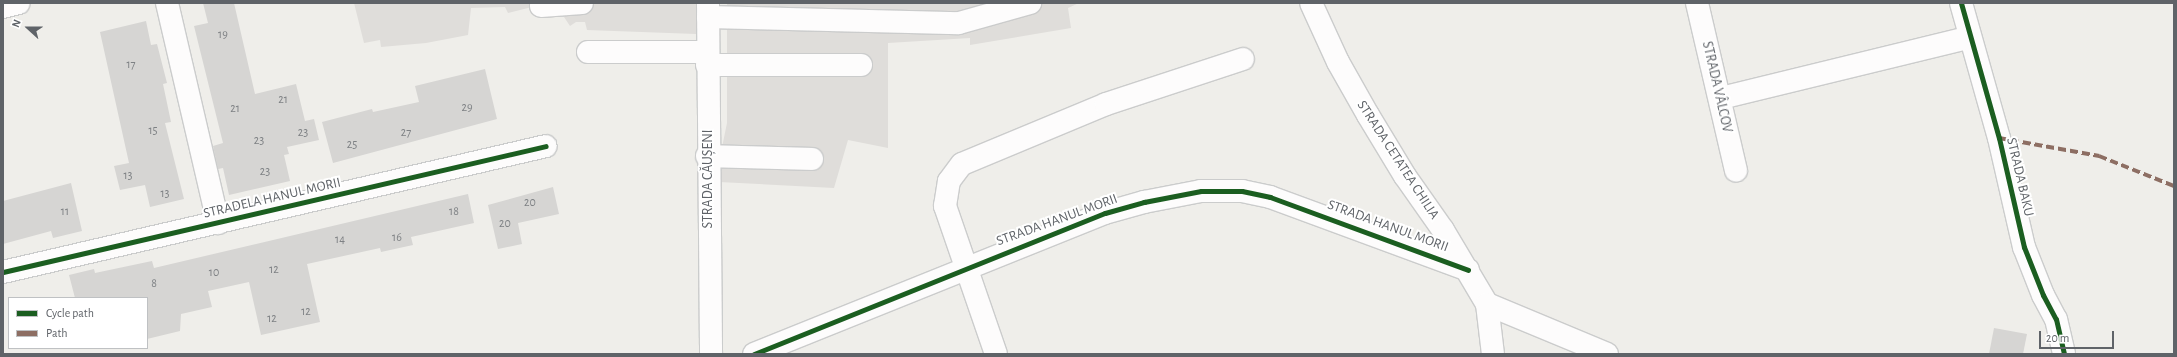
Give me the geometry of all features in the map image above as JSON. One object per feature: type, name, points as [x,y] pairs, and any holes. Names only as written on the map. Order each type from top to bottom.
[{"type":"street","points":[[3,7],[19,3]]},
{"type":"street","name":"STRADELA HANUL MORII","points":[[167,3],[218,223]]},
{"type":"street","points":[[541,6],[582,3]]},
{"type":"street","points":[[708,10],[959,23],[1030,3]]},
{"type":"street","name":"STRADA CETATEA CHILIA","points":[[1311,3],[1338,62],[1368,116],[1468,270],[1487,304]]},
{"type":"street","name":"STRADA VÂLCOV","points":[[1697,3],[1721,98],[1736,172]]},
{"type":"street","name":"STRADA BAKU","points":[[1961,3],[1968,38],[1999,138],[2024,247],[2043,295],[2056,319],[2064,354]]},
{"type":"street","name":"STRADA CĂUȘENI","points":[[708,10],[707,156],[711,354]]},
{"type":"street","points":[[1721,98],[1968,38]]},
{"type":"street","points":[[588,52],[708,59],[861,65]]},
{"type":"street","points":[[996,354],[968,266],[944,206],[948,181],[962,164],[1106,104],[1243,59]]},
{"type":"street","name":"STRADELA HANUL MORII","points":[[3,272],[546,146]]},
{"type":"street","points":[[707,156],[812,159]]},
{"type":"street","name":"STRADA HANUL MORII","points":[[754,354],[968,266],[1105,213],[1144,202],[1201,191],[1242,192],[1270,197],[1468,270]]},
{"type":"street","points":[[1493,354],[1487,304],[1607,354]]},
{"type":"shaded area","points":[[354,3],[698,3],[696,34],[587,30],[585,22],[576,22],[570,26],[564,17],[577,6],[532,7],[508,13],[505,7],[471,8],[468,35],[426,43],[381,47],[380,40],[364,43]]},
{"type":"shaded area","points":[[727,3],[1079,3],[1068,8],[1071,28],[970,45],[970,38],[888,43],[888,148],[848,140],[834,188],[719,182],[720,157],[727,123]]},
{"type":"building","points":[[203,3],[234,3],[255,94],[296,84],[305,121],[314,119],[319,140],[287,147],[289,154],[284,155],[290,181],[229,195],[223,168],[218,169],[213,146],[223,143],[194,26],[208,23]]},
{"type":"building","points":[[146,21],[151,45],[157,44],[167,83],[163,84],[171,122],[165,123],[184,199],[150,207],[145,185],[120,190],[114,166],[129,163],[100,32]]},
{"type":"building","points":[[485,69],[497,119],[333,163],[322,122],[372,109],[373,112],[419,102],[415,86]]},
{"type":"building","points":[[71,183],[82,231],[53,238],[51,231],[3,244],[3,201]]},
{"type":"building","points":[[553,187],[559,214],[518,223],[522,244],[498,249],[488,205]]},
{"type":"building","points":[[468,194],[474,223],[411,237],[413,245],[381,252],[380,248],[307,264],[320,322],[261,335],[249,282],[208,291],[212,307],[181,314],[180,331],[148,339],[148,297],[75,297],[69,275],[94,269],[95,273],[152,261],[154,268]]},
{"type":"building","points":[[1994,328],[2027,334],[2023,354],[1989,354]]},
{"type":"marked path","points":[[1999,138],[2099,156],[2174,186]]},
{"type":"cycle path","points":[[1961,3],[1999,138],[2024,247],[2043,295],[2056,319],[2064,354]]},
{"type":"cycle path","points":[[3,272],[546,146]]},
{"type":"cycle path","points":[[754,354],[1105,213],[1144,202],[1201,191],[1242,191],[1270,197],[1468,270]]}]
